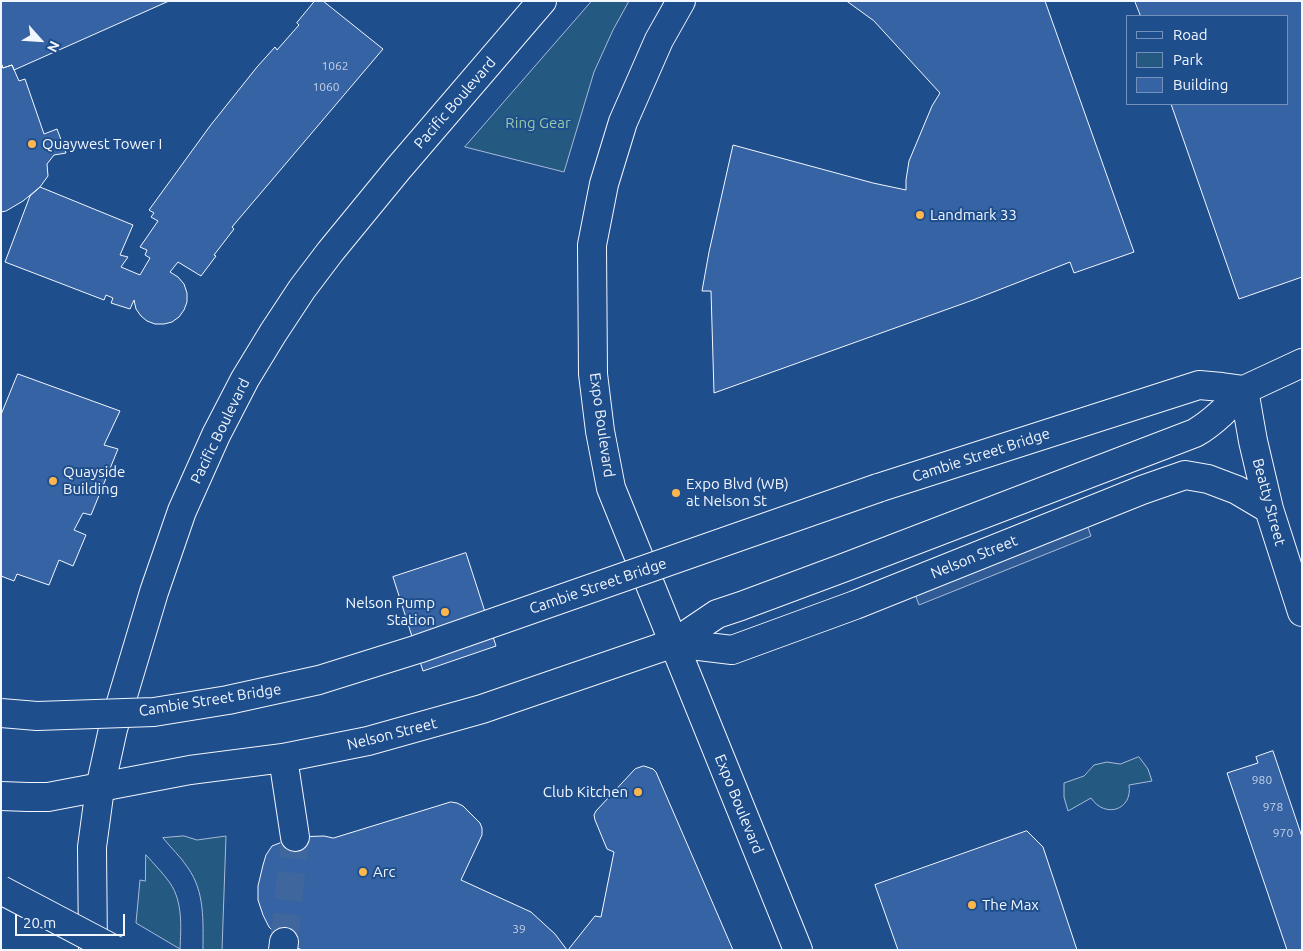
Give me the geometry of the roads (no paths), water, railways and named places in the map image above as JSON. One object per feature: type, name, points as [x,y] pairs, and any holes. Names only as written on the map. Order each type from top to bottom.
[{"type":"main road","name":"Pacific Boulevard","points":[[93,950],[92,847],[100,788],[113,730],[154,592],[182,510],[216,435],[245,379],[302,289],[398,169],[542,1]]},
{"type":"main road","name":"Expo Boulevard","points":[[681,1],[659,40],[623,122],[604,184],[592,245],[593,374],[600,432],[611,488],[798,950]]},
{"type":"main road","name":"Nelson Street","points":[[1,796],[48,797],[190,770],[283,758],[368,741],[482,709],[674,643],[717,614],[852,565],[1195,433],[1206,426],[1244,390],[1302,363]]},
{"type":"main road","name":"Cambie Street Bridge","points":[[1,713],[37,716],[154,712],[228,700],[319,680],[418,649],[878,488],[1199,385],[1244,390]]},
{"type":"main road","name":"Beatty Street","points":[[1244,390],[1253,441],[1269,509],[1302,612]]},
{"type":"main road","name":"Nelson Street","points":[[674,643],[732,650],[855,605],[1184,475],[1208,480],[1236,490],[1269,509]]},
{"type":"main road","points":[[283,758],[295,837]]},
{"type":"main road","points":[[1,890],[115,950]]},
{"type":"tunnel","points":[[284,942],[295,837]]},
{"type":"place","name":"Quaywest Tower I","points":[[32,144]]},
{"type":"place","name":"Landmark 33","points":[[920,215]]},
{"type":"place","name":"Quayside Building","points":[[53,481]]},
{"type":"place","name":"Expo Blvd (WB) at Nelson St","points":[[676,493]]},
{"type":"place","name":"Nelson Pump Station","points":[[445,612]]},
{"type":"place","name":"Club Kitchen","points":[[638,792]]},
{"type":"place","name":"Arc","points":[[363,872]]},
{"type":"place","name":"The Max","points":[[972,905]]},
{"type":"park label","name":"Ring Gear","points":[[538,123]]}]
